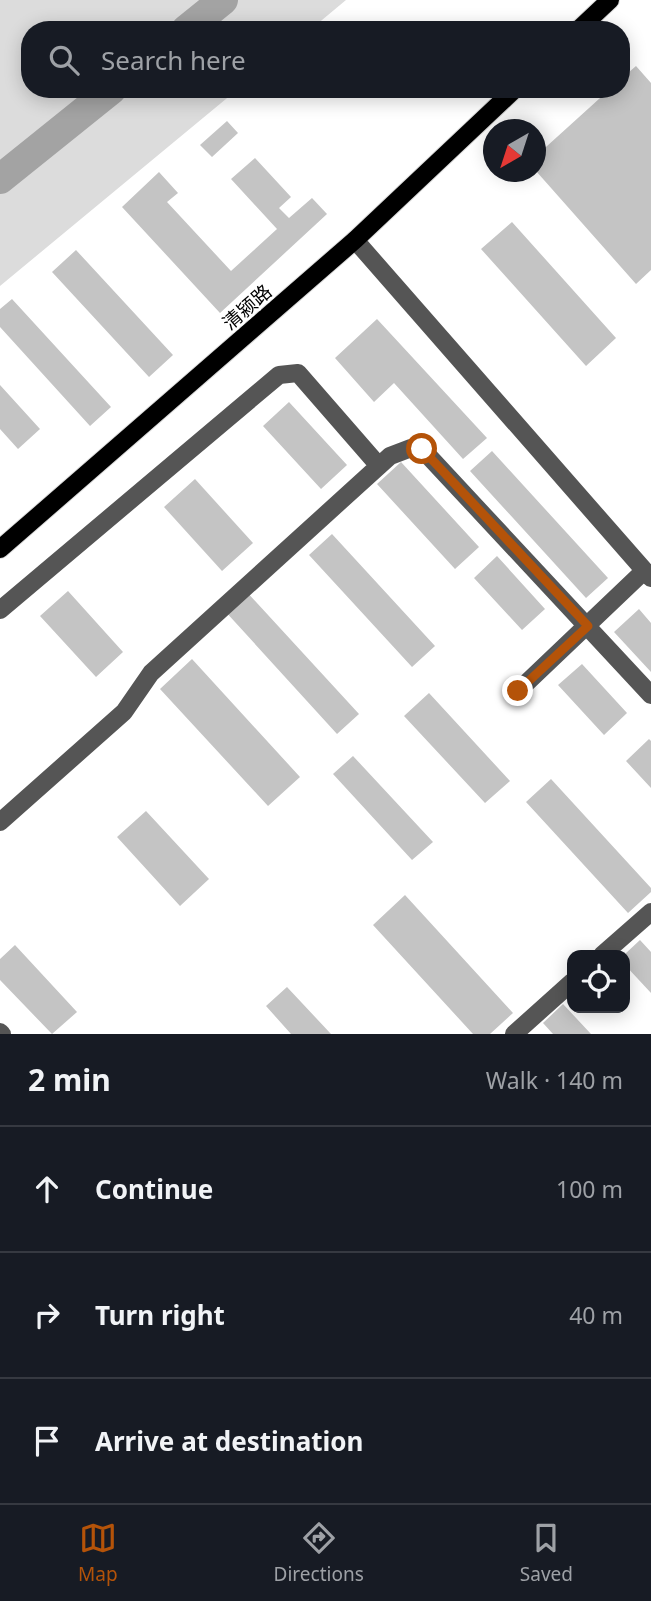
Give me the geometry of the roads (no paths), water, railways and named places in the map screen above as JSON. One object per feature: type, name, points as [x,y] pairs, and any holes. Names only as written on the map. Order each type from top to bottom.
[{"type":"main road","points":[[588,21],[610,0]]},
{"type":"main road","name":"清颍路","points":[[0,549],[355,240],[505,98]]},
{"type":"street","points":[[355,240],[648,575],[518,691]]},
{"type":"street","points":[[0,610],[279,375],[298,373],[379,466]]},
{"type":"street","points":[[0,822],[124,712],[151,673],[390,456],[411,448],[422,449],[651,695]]},
{"type":"street","points":[[608,950],[651,912]]},
{"type":"street","points":[[514,1034],[567,986]]},
{"type":"waterway","points":[[197,21],[223,0]]},
{"type":"waterway","points":[[0,179],[101,98]]}]
